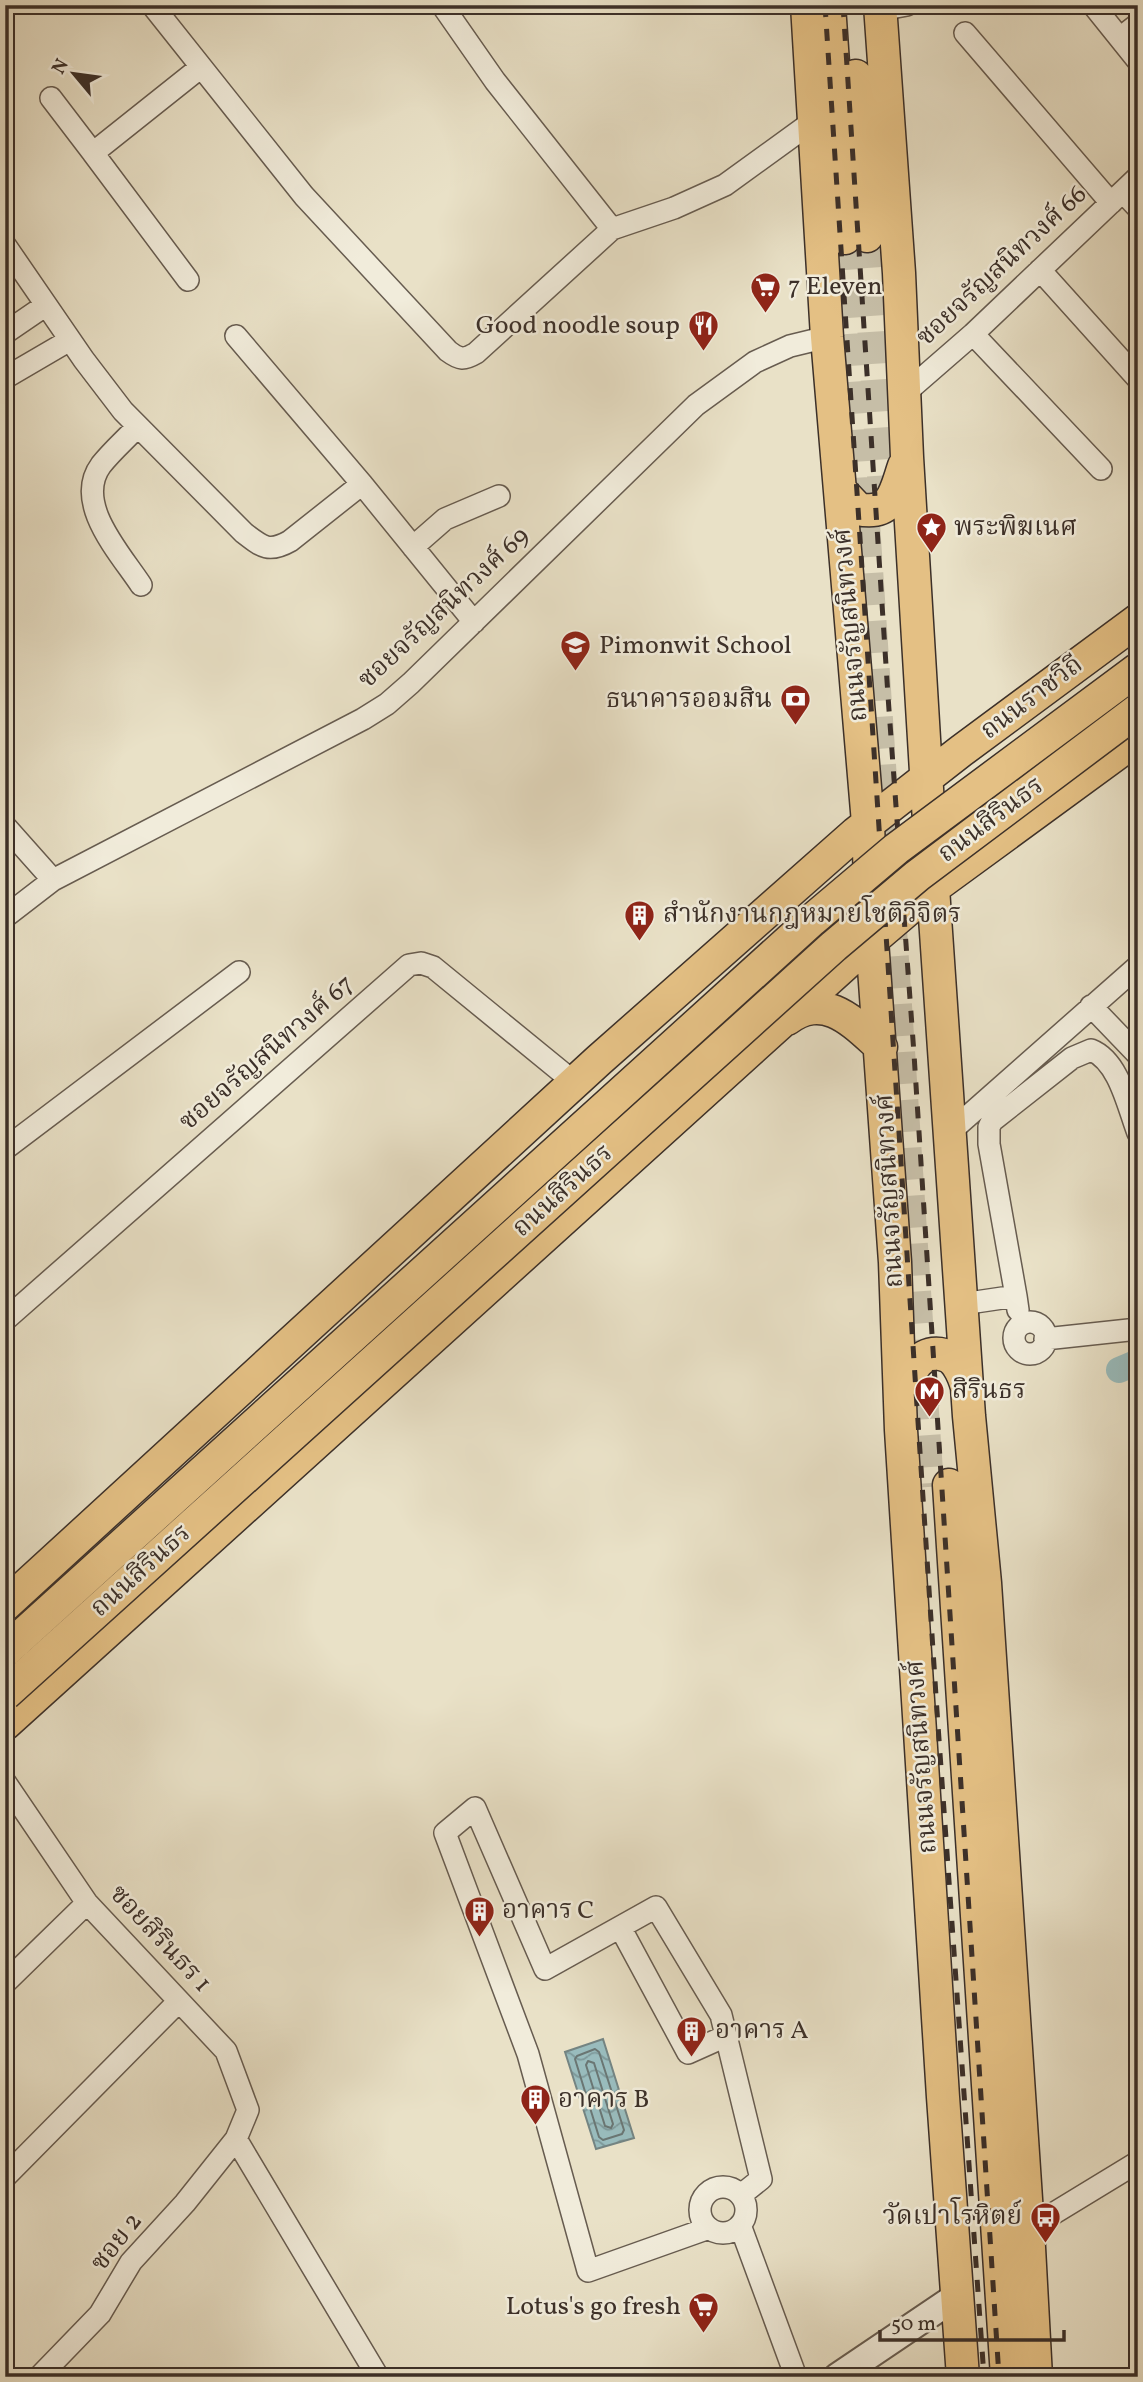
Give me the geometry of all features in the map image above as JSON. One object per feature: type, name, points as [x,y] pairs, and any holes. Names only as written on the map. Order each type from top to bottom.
[{"type":"main road","name":"ถนนจรัญสนิทวงศ์","points":[[807,5],[827,337],[867,823],[939,2038],[963,2377]]},
{"type":"main road","points":[[830,5],[856,237],[879,6]]},
{"type":"main road","points":[[879,6],[899,272],[906,457],[933,888],[967,1387],[985,1583],[1036,2377]]},
{"type":"main road","points":[[839,490],[858,509],[878,510],[890,502],[906,457]]},
{"type":"main road","name":"ถนนราชวิถี","points":[[926,778],[1138,620]]},
{"type":"main road","name":"ถนนสิรินธร","points":[[5,1651],[812,920],[896,849],[1138,669]]},
{"type":"main road","name":"ถนนสิรินธร","points":[[5,1694],[834,946],[917,876],[1138,710]]},
{"type":"main road","points":[[872,940],[933,888],[1138,738]]},
{"type":"main road","points":[[5,1605],[575,1083],[867,823],[926,778]]},
{"type":"main road","name":"ถนนสิรินธร","points":[[5,1724],[872,940]]},
{"type":"main road","points":[[768,1033],[799,1010],[823,1007],[847,1016],[881,1047]]},
{"type":"main road","points":[[521,1133],[548,1126],[561,1128],[574,1131],[587,1144],[587,1166],[572,1211]]},
{"type":"main road","points":[[901,1408],[905,1381],[912,1369],[924,1357],[933,1353],[947,1355],[958,1364],[967,1387]]},
{"type":"main road","name":"ถนนจรัญสนิทวงศ์","points":[[986,2377],[939,1486],[1007,2377]]},
{"type":"street","points":[[152,5],[304,196],[458,359],[465,359],[477,353],[612,229],[674,208],[725,185],[812,122]]},
{"type":"street","points":[[442,5],[495,81],[612,229]]},
{"type":"street","points":[[1093,5],[1138,61]]},
{"type":"street","points":[[1120,38],[1138,24]]},
{"type":"street","points":[[965,33],[1138,208]]},
{"type":"street","points":[[93,153],[201,67]]},
{"type":"street","points":[[51,98],[188,280]]},
{"type":"street","name":"ซอยจรัญสนิทวงศ์ 66","points":[[904,394],[973,334],[1124,191]]},
{"type":"street","points":[[5,245],[123,411],[244,533],[260,545],[279,547],[290,541],[362,484]]},
{"type":"street","points":[[1040,270],[1138,379]]},
{"type":"street","points":[[5,333],[46,305]]},
{"type":"street","points":[[973,334],[1101,469]]},
{"type":"street","points":[[236,337],[362,484],[474,622]]},
{"type":"street","name":"ซอยจรัญสนิทวงศ์ 69","points":[[5,917],[53,880],[387,704],[666,433],[714,390],[790,346],[827,337]]},
{"type":"street","points":[[5,378],[70,340]]},
{"type":"street","points":[[138,426],[101,466],[93,481],[92,500],[101,524],[141,585]]},
{"type":"street","points":[[413,547],[445,519],[499,496]]},
{"type":"street","points":[[5,826],[53,880]]},
{"type":"street","name":"ซอยจรัญสนิทวงศ์ 67","points":[[5,1320],[409,965],[421,963],[433,967],[575,1083]]},
{"type":"street","points":[[950,1132],[1138,966]]},
{"type":"street","points":[[5,1149],[239,972]]},
{"type":"street","points":[[1091,1006],[1138,1055]]},
{"type":"street","points":[[1138,1133],[1111,1065],[1091,1050],[1072,1058],[992,1121],[989,1127],[989,1144],[1021,1325],[1028,1322],[1037,1324],[1044,1331],[1045,1339],[1138,1329]]},
{"type":"street","points":[[962,1304],[1016,1296]]},
{"type":"street","name":"ซอยสิรินธร 1","points":[[5,1782],[87,1903],[226,2051],[248,2110],[236,2139]]},
{"type":"street","points":[[709,2228],[588,2271],[528,2054],[445,1833],[475,1808],[545,1969],[656,1907],[721,2015],[761,2179],[741,2196]]},
{"type":"street","points":[[5,1983],[87,1903]]},
{"type":"street","points":[[620,1927],[688,2053],[726,2036]]},
{"type":"street","points":[[5,2177],[179,2001]]},
{"type":"street","points":[[236,2139],[378,2377]]},
{"type":"street","name":"ซอย 2","points":[[39,2377],[100,2314],[131,2262],[186,2203],[236,2139]]},
{"type":"street","points":[[1028,2229],[1138,2162]]},
{"type":"street","points":[[728,2187],[741,2196],[746,2210],[740,2225],[722,2233],[704,2223],[700,2208],[706,2194],[713,2189],[728,2187]]},
{"type":"street","points":[[740,2225],[796,2377]]},
{"type":"street","points":[[836,2377],[957,2297]]},
{"type":"water","points":[[603,2039],[634,2138],[596,2149],[565,2052]]},
{"type":"waterway","points":[[1119,1370],[1138,1362]]},
{"type":"tunnel","points":[[867,236],[886,521]]},
{"type":"tunnel","points":[[845,238],[928,1487]]},
{"type":"railway","points":[[825,5],[937,1711],[984,2377]]},
{"type":"railway","points":[[843,5],[999,2377]]},
{"type":"place","name":"7 Eleven","points":[[765,314]]},
{"type":"place","name":"Good noodle soup","points":[[703,353]]},
{"type":"place","name":"พระพิฆเนศ","points":[[931,555]]},
{"type":"place","name":"Pimonwit School","points":[[576,673]]},
{"type":"place","name":"ธนาคารออมสิน","points":[[795,727]]},
{"type":"place","name":"สำนักงานกฎหมายโชติวิจิตร","points":[[640,942]]},
{"type":"place","name":"สิรินธร","points":[[929,1418]]},
{"type":"place","name":"อาคาร C","points":[[479,1938]]},
{"type":"place","name":"อาคาร A","points":[[692,2058]]},
{"type":"place","name":"อาคาร B","points":[[535,2127]]},
{"type":"place","name":"วัดเปาโรหิตย์","points":[[1045,2244]]},
{"type":"place","name":"Lotus's go fresh","points":[[704,2334]]}]
